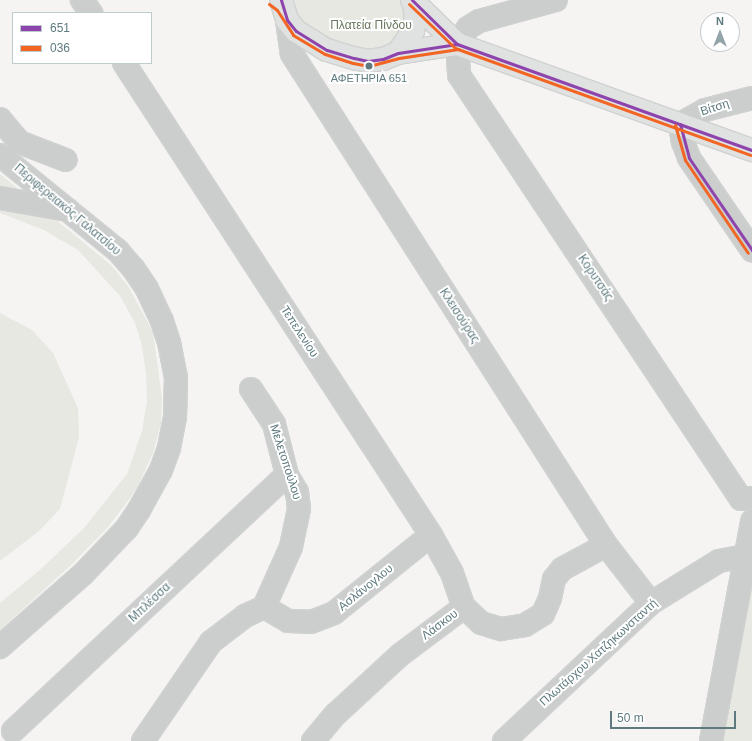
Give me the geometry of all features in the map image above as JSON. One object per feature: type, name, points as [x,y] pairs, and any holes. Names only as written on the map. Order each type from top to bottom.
[{"type":"main road","points":[[413,0],[457,44],[752,150]]},
{"type":"main road","points":[[398,53],[413,31],[416,16],[413,0]]},
{"type":"main road","points":[[280,7],[296,31],[333,52],[368,61],[383,60],[398,53],[457,44]]},
{"type":"street","points":[[82,0],[90,12]]},
{"type":"street","points":[[457,44],[468,28],[479,21],[556,0]]},
{"type":"street","name":"Κλεισούρας","points":[[280,7],[292,54],[606,545],[650,603]]},
{"type":"street","name":"Κορυτσάς","points":[[457,44],[459,75],[742,499],[752,498]]},
{"type":"street","name":"Τεπελενίου","points":[[125,64],[431,535],[452,573],[464,607]]},
{"type":"street","name":"Βίτση","points":[[680,124],[705,110],[752,98]]},
{"type":"street","points":[[0,119],[19,142],[66,160]]},
{"type":"street","points":[[680,124],[683,142],[689,158],[752,250]]},
{"type":"street","name":"Περιφερειακός Γαλατσίου","points":[[0,155],[70,210],[118,251],[133,268],[154,302],[173,357],[176,377],[174,417],[161,470],[127,528],[83,574],[0,647]]},
{"type":"street","points":[[0,198],[70,210]]},
{"type":"street","name":"Μελετοπούλου","points":[[251,389],[274,424],[287,475],[297,492],[299,509],[291,547],[264,607]]},
{"type":"street","name":"Μπλέσσα","points":[[12,730],[287,475]]},
{"type":"street","points":[[711,741],[744,556],[752,521]]},
{"type":"street","name":"Ασλάνογλου","points":[[264,607],[288,621],[311,622],[334,613],[431,535]]},
{"type":"street","name":"Λάσκου","points":[[313,741],[336,714],[400,655],[464,607],[481,623],[501,629],[525,625],[543,614],[550,598],[554,578],[562,569],[606,545]]},
{"type":"street","name":"Πλωτάρχου Χατζηκωνσταντή","points":[[504,741],[650,603],[719,562],[744,556]]},
{"type":"street","points":[[143,741],[211,642],[245,616],[264,607]]},
{"type":"green space","name":"Πλατεία Πίνδου","points":[[287,0],[405,0],[406,28],[391,47],[367,52],[330,44],[300,25]]},
{"type":"green space","points":[[0,174],[111,265],[128,286],[153,332],[162,398],[161,423],[153,453],[138,486],[128,501],[108,527],[71,565],[0,630],[0,603],[42,568],[84,528],[127,474],[142,431],[147,401],[146,373],[142,346],[135,323],[120,296],[78,250],[44,230],[0,213]]},
{"type":"green space","points":[[0,313],[32,330],[53,353],[78,408],[79,437],[60,509],[39,531],[0,561]]},
{"type":"green space","points":[[752,559],[752,741],[718,741]]},
{"type":"transit line","name":"651","points":[[281,0],[287,20],[296,31],[327,50],[354,58],[368,61],[383,59],[398,53],[457,44]]},
{"type":"transit line","name":"651","points":[[412,0],[457,44],[752,150]]},
{"type":"transit line","name":"036","points":[[269,4],[277,10],[293,35],[325,54],[353,63],[369,66],[399,58],[458,49]]},
{"type":"transit line","name":"036","points":[[409,4],[455,48],[750,155]]},
{"type":"transit line","name":"651","points":[[680,124],[689,158],[752,250]]},
{"type":"transit line","name":"036","points":[[675,125],[685,160],[748,253]]},
{"type":"place","name":"ΑΦΕΤΗΡΙΑ 651","points":[[369,66]]}]
